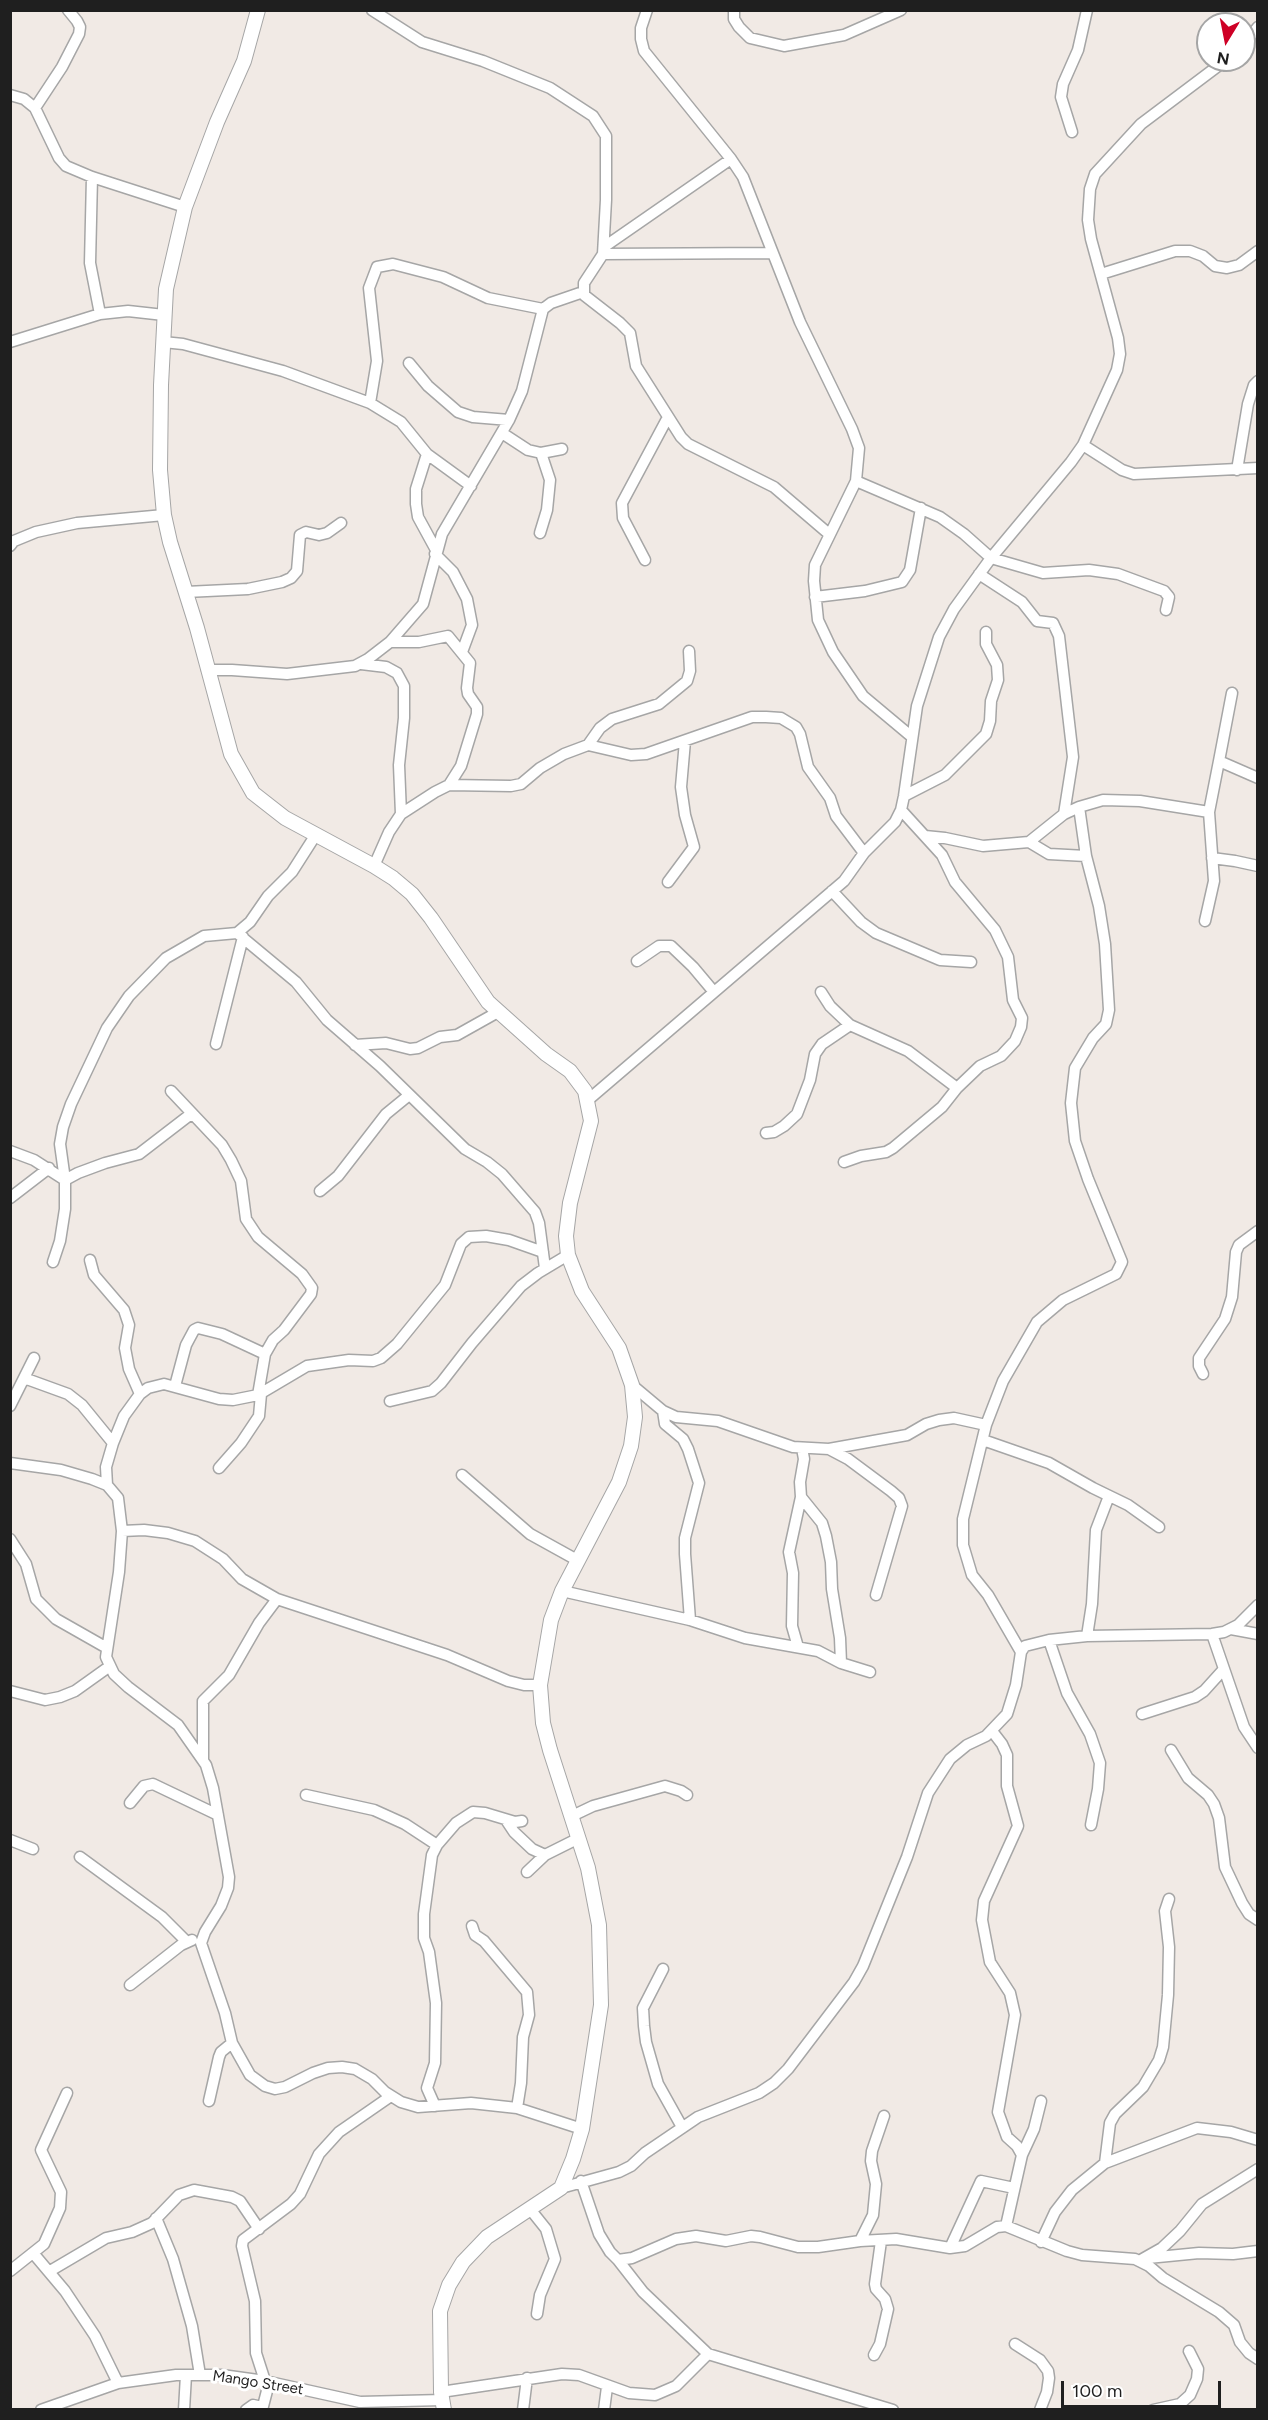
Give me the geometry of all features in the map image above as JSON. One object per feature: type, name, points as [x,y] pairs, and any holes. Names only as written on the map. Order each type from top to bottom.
[{"type":"street","points":[[34,108],[62,67],[79,34],[80,27],[68,10]]},
{"type":"street","points":[[258,10],[244,61],[217,122],[185,207],[166,289],[160,470],[164,515],[231,754],[253,793],[285,818],[374,866],[412,894],[431,918],[472,981],[498,1012],[546,1054],[570,1071],[585,1090],[591,1121],[570,1203],[566,1236],[568,1255],[582,1291],[619,1348],[632,1385],[635,1417],[631,1446],[619,1482],[562,1591],[551,1620],[540,1685],[543,1723],[588,1868],[599,1925],[601,2005],[582,2129],[561,2188]]},
{"type":"street","points":[[372,10],[422,42],[483,62],[550,88],[593,116],[606,136],[603,250]]},
{"type":"street","points":[[647,10],[641,28],[644,51],[743,177],[800,322],[859,448],[856,481],[815,565],[818,620],[825,638],[863,696],[912,737]]},
{"type":"street","points":[[734,10],[734,19],[750,38],[767,44],[784,46],[844,35],[901,10]]},
{"type":"street","points":[[1072,132],[1061,97],[1063,84],[1078,50],[1087,10]]},
{"type":"street","points":[[588,1100],[844,881],[864,853],[895,822],[904,796],[917,706],[939,637],[954,609],[991,558],[1083,445],[1117,370],[1120,354],[1118,338],[1088,220],[1090,189],[1095,174],[1141,124],[1210,72]]},
{"type":"street","points":[[10,95],[24,99],[34,108],[51,137],[59,158],[66,166],[92,177],[185,207]]},
{"type":"street","points":[[583,292],[584,284],[603,250],[731,159]]},
{"type":"street","points":[[92,177],[90,263],[100,314]]},
{"type":"street","points":[[603,250],[772,253]]},
{"type":"street","points":[[1101,274],[1175,251],[1196,253],[1215,266],[1227,268],[1239,265],[1257,251]]},
{"type":"street","points":[[370,403],[377,362],[369,288],[377,267],[393,264],[443,277],[488,298],[543,309]]},
{"type":"street","points":[[361,664],[390,642],[423,604],[435,552],[442,534],[502,433],[522,391],[543,309],[551,303],[583,292]]},
{"type":"street","points":[[583,292],[630,333],[636,366],[688,444],[774,487],[829,534]]},
{"type":"street","points":[[10,342],[100,314],[128,311],[164,315]]},
{"type":"street","points":[[163,342],[183,344],[282,371],[370,403],[401,422],[427,454],[471,486]]},
{"type":"street","points":[[410,363],[428,386],[458,412],[473,417],[509,420]]},
{"type":"street","points":[[1237,470],[1248,404],[1257,381]]},
{"type":"street","points":[[645,560],[623,518],[622,503],[668,417]]},
{"type":"street","points":[[502,433],[523,447],[542,453],[562,449]]},
{"type":"street","points":[[1083,445],[1122,471],[1134,474],[1257,468]]},
{"type":"street","points":[[540,533],[547,510],[550,480],[542,453]]},
{"type":"street","points":[[427,454],[416,489],[418,517],[435,552],[453,572],[467,598],[472,625],[462,652]]},
{"type":"street","points":[[856,481],[940,517],[991,558],[1043,573],[1089,570],[1118,574],[1164,591],[1169,597],[1166,610]]},
{"type":"street","points":[[815,597],[865,591],[902,582],[910,570],[921,508]]},
{"type":"street","points":[[10,546],[14,541],[36,532],[77,523],[164,515]]},
{"type":"street","points":[[186,592],[248,589],[291,578],[297,571],[300,535],[306,532],[327,534],[341,523]]},
{"type":"street","points":[[979,574],[1022,602],[1037,621],[1053,623],[1059,636],[1073,757],[1064,814]]},
{"type":"street","points":[[904,796],[945,775],[988,729],[991,701],[998,680],[997,665],[986,644],[986,632]]},
{"type":"street","points":[[374,866],[389,832],[401,814],[449,784],[461,766],[477,714],[477,707],[468,694],[467,688],[470,663],[448,636],[419,642],[390,642]]},
{"type":"street","points":[[588,745],[600,728],[612,719],[659,704],[687,681],[690,671],[689,651]]},
{"type":"street","points":[[207,670],[286,674],[361,664],[386,667],[396,673],[404,686],[404,718],[399,765],[401,814]]},
{"type":"street","points":[[1205,921],[1214,881],[1209,812],[1232,693]]},
{"type":"street","points":[[449,784],[511,786],[521,784],[540,768],[564,754],[588,745],[639,755],[752,717],[781,718],[796,727],[808,766],[830,798],[836,816],[864,853]]},
{"type":"street","points":[[668,882],[694,847],[685,815],[681,787],[685,741]]},
{"type":"street","points":[[1220,761],[1257,778]]},
{"type":"street","points":[[925,836],[983,846],[1029,842],[1064,814],[1103,800],[1209,812]]},
{"type":"street","points":[[1021,1652],[988,1595],[972,1575],[963,1545],[963,1519],[986,1425],[1003,1381],[1037,1322],[1063,1300],[1116,1274],[1122,1262],[1091,1188],[1075,1141],[1071,1103],[1075,1068],[1093,1038],[1106,1024],[1109,1010],[1105,944],[1099,906],[1086,856],[1079,807]]},
{"type":"street","points":[[844,1162],[861,1156],[886,1152],[893,1148],[942,1107],[957,1088],[980,1066],[1001,1056],[1016,1041],[1021,1027],[1022,1018],[1013,1000],[1010,968],[995,930],[955,882],[942,855],[901,810]]},
{"type":"street","points":[[216,1044],[240,935],[268,896],[292,872],[315,836]]},
{"type":"street","points":[[1029,842],[1049,854],[1086,856]]},
{"type":"street","points":[[1212,858],[1257,866]]},
{"type":"street","points":[[832,891],[861,922],[876,933],[940,960],[971,962]]},
{"type":"street","points":[[53,1262],[64,1220],[64,1180],[60,1144],[63,1127],[71,1104],[107,1028],[129,996],[166,958],[204,936],[240,935],[296,982],[327,1020],[380,1066],[408,1096],[465,1149],[502,1174],[535,1212],[539,1223],[545,1268]]},
{"type":"street","points":[[637,961],[659,946],[671,946],[714,992]]},
{"type":"street","points":[[821,992],[830,1006],[850,1025],[908,1051],[957,1088]]},
{"type":"street","points":[[355,1045],[386,1043],[410,1049],[418,1048],[440,1037],[457,1035],[498,1012]]},
{"type":"street","points":[[766,1133],[774,1132],[784,1126],[797,1114],[810,1080],[815,1053],[822,1044],[850,1025]]},
{"type":"street","points":[[171,1091],[222,1145],[231,1160],[241,1181],[246,1220],[258,1236],[302,1274],[312,1288],[310,1294],[284,1330],[273,1340],[265,1354],[259,1395],[259,1416],[241,1443],[219,1468]]},
{"type":"street","points":[[320,1191],[338,1176],[386,1114],[408,1096]]},
{"type":"street","points":[[64,1180],[105,1163],[139,1154],[191,1114]]},
{"type":"street","points":[[10,1151],[49,1168],[64,1180]]},
{"type":"street","points":[[10,1198],[49,1168]]},
{"type":"street","points":[[1203,1374],[1199,1366],[1199,1358],[1225,1319],[1232,1297],[1236,1252],[1239,1245],[1257,1231]]},
{"type":"street","points":[[107,1485],[106,1467],[124,1416],[140,1394],[156,1385],[175,1386],[219,1399],[233,1400],[259,1395],[307,1366],[340,1361],[373,1361],[381,1358],[397,1344],[445,1286],[461,1244],[469,1237],[486,1236],[509,1240],[543,1252]]},
{"type":"street","points":[[390,1401],[432,1391],[508,1300],[545,1268],[568,1255]]},
{"type":"street","points":[[90,1260],[94,1275],[124,1310],[129,1324],[125,1348],[129,1369],[140,1394]]},
{"type":"street","points":[[175,1386],[186,1345],[194,1330],[198,1328],[222,1334],[265,1354]]},
{"type":"street","points":[[10,1406],[34,1358]]},
{"type":"street","points":[[24,1378],[68,1394],[82,1405],[113,1443]]},
{"type":"street","points":[[632,1385],[663,1411],[676,1417],[718,1421],[780,1444],[802,1448],[829,1449],[907,1436],[926,1424],[954,1418],[986,1425]]},
{"type":"street","points":[[663,1411],[668,1427],[683,1439],[699,1483],[686,1539],[685,1554],[690,1620]]},
{"type":"street","points":[[983,1440],[1049,1463],[1128,1505],[1159,1527]]},
{"type":"street","points":[[798,1647],[792,1626],[793,1572],[789,1552],[801,1497],[804,1460],[802,1448]]},
{"type":"street","points":[[829,1449],[848,1459],[891,1491],[899,1498],[902,1506],[876,1596]]},
{"type":"street","points":[[10,1463],[61,1470],[107,1485],[118,1498],[122,1531],[119,1572],[106,1657],[114,1674],[178,1725],[203,1760],[213,1788],[229,1877],[222,1906],[201,1943],[225,2013],[232,2043],[250,2075],[265,2086],[275,2089],[285,2087],[328,2068],[355,2069],[372,2079],[391,2096],[418,2107],[471,2103],[517,2108],[582,2129]]},
{"type":"street","points":[[462,1475],[531,1534],[577,1560]]},
{"type":"street","points":[[1087,1636],[1092,1604],[1096,1530],[1109,1496]]},
{"type":"street","points":[[801,1497],[822,1523],[826,1536],[840,1638],[841,1663]]},
{"type":"street","points":[[122,1531],[144,1530],[168,1533],[195,1541],[224,1559],[242,1579],[277,1599],[447,1655],[508,1681],[524,1685],[540,1685]]},
{"type":"street","points":[[10,1539],[26,1564],[36,1599],[56,1619],[107,1648]]},
{"type":"street","points":[[562,1591],[690,1620],[745,1638],[818,1651],[841,1663],[870,1672]]},
{"type":"street","points":[[203,1760],[203,1701],[229,1675],[259,1623],[277,1599]]},
{"type":"street","points":[[443,2400],[440,2311],[449,2284],[474,2250],[487,2237],[561,2188],[619,2172],[631,2166],[698,2117],[759,2093],[774,2083],[788,2069],[854,1982],[863,1966],[907,1857],[928,1793],[950,1759],[967,1745],[992,1731],[1007,1713],[1016,1685],[1021,1652],[1025,1646],[1049,1640],[1087,1636],[1212,1634],[1238,1625],[1257,1605]]},
{"type":"street","points":[[1231,1629],[1257,1634]]},
{"type":"street","points":[[1212,1634],[1244,1728],[1257,1748]]},
{"type":"street","points":[[1049,1640],[1067,1693],[1090,1734],[1100,1763],[1091,1825]]},
{"type":"street","points":[[10,1691],[45,1700],[60,1697],[75,1691],[110,1666]]},
{"type":"street","points":[[1142,1714],[1195,1696],[1204,1691],[1223,1670]]},
{"type":"street","points":[[992,1731],[1007,1755],[1007,1786],[1018,1826],[984,1901],[982,1920],[990,1962],[1010,1993],[1015,2015],[998,2112],[1007,2137],[1017,2146],[1022,2155]]},
{"type":"street","points":[[1171,1750],[1188,1778],[1208,1795],[1214,1804],[1221,1828],[1225,1867],[1242,1903],[1249,1914],[1257,1920]]},
{"type":"street","points":[[130,1803],[144,1786],[153,1784],[218,1815]]},
{"type":"street","points":[[572,1816],[593,1806],[665,1786],[687,1795]]},
{"type":"street","points":[[306,1795],[374,1810],[405,1824],[436,1845]]},
{"type":"street","points":[[435,2106],[427,2088],[435,2063],[436,2003],[424,1930],[432,1855],[436,1845],[456,1823],[473,1812],[485,1813],[506,1820],[522,1821]]},
{"type":"street","points":[[506,1820],[514,1832],[532,1849],[545,1856]]},
{"type":"street","points":[[527,1872],[545,1856],[579,1838]]},
{"type":"street","points":[[10,1840],[33,1849]]},
{"type":"street","points":[[80,1857],[162,1917],[187,1942]]},
{"type":"street","points":[[1105,2163],[1110,2123],[1120,2108],[1143,2087],[1159,2060],[1163,2047],[1168,1995],[1169,1947],[1165,1911],[1168,1899]]},
{"type":"street","points":[[472,1926],[475,1935],[484,1941],[527,1992],[529,2015],[523,2037],[521,2083],[517,2108]]},
{"type":"street","points":[[130,1985],[187,1942],[204,1936]]},
{"type":"street","points":[[663,1969],[643,2008],[644,2026],[658,2084],[682,2127]]},
{"type":"street","points":[[209,2101],[219,2057],[221,2052],[232,2043]]},
{"type":"street","points":[[10,2271],[44,2244],[60,2208],[60,2192],[41,2150],[67,2093]]},
{"type":"street","points":[[246,2409],[253,2405],[262,2408],[267,2382],[256,2353],[255,2301],[242,2242],[295,2199],[319,2154],[339,2132],[391,2096]]},
{"type":"street","points":[[1006,2226],[1022,2155],[1034,2129],[1041,2101]]},
{"type":"street","points":[[860,2241],[873,2215],[876,2184],[871,2161],[872,2151],[884,2116]]},
{"type":"street","points":[[1041,2242],[1055,2212],[1072,2190],[1105,2163],[1197,2128],[1231,2132],[1257,2140]]},
{"type":"street","points":[[1142,2260],[1162,2248],[1180,2231],[1202,2204],[1257,2169]]},
{"type":"street","points":[[581,2181],[599,2234],[610,2252],[643,2292],[708,2354],[892,2409]]},
{"type":"street","points":[[950,2248],[981,2181],[1014,2188]]},
{"type":"street","points":[[50,2271],[106,2238],[132,2232],[152,2223],[180,2195],[194,2190],[232,2197],[240,2202],[259,2229]]},
{"type":"street","points":[[530,2209],[546,2229],[555,2259],[540,2295],[537,2314]]},
{"type":"street","points":[[156,2218],[173,2259],[192,2326],[200,2374]]},
{"type":"street","points":[[618,2260],[632,2258],[676,2239],[696,2236],[726,2241],[751,2236],[798,2247],[896,2239],[950,2248],[964,2246],[997,2227],[1006,2226],[1041,2242],[1082,2255],[1142,2260],[1199,2253],[1233,2254],[1257,2251]]},
{"type":"street","points":[[873,2355],[880,2344],[888,2309],[885,2299],[876,2289],[875,2284],[881,2241]]},
{"type":"street","points":[[33,2253],[50,2271],[95,2336],[118,2383]]},
{"type":"street","points":[[1142,2260],[1163,2278],[1219,2312],[1234,2325],[1240,2342],[1249,2353],[1257,2358]]},
{"type":"street","points":[[1015,2344],[1040,2361],[1048,2371],[1047,2392],[1040,2409]]},
{"type":"street","points":[[1153,2409],[1180,2404],[1190,2395],[1197,2379],[1198,2369],[1189,2350]]},
{"type":"street","name":"Mango Street","points":[[41,2409],[59,2406],[118,2383],[200,2374],[267,2382],[360,2402],[443,2400],[527,2378],[562,2374],[579,2375],[607,2387],[629,2393],[655,2395],[676,2386],[708,2354]]},
{"type":"street","points":[[184,2409],[186,2375]]},
{"type":"street","points":[[523,2409],[527,2378]]},
{"type":"street","points":[[604,2409],[607,2387]]}]
